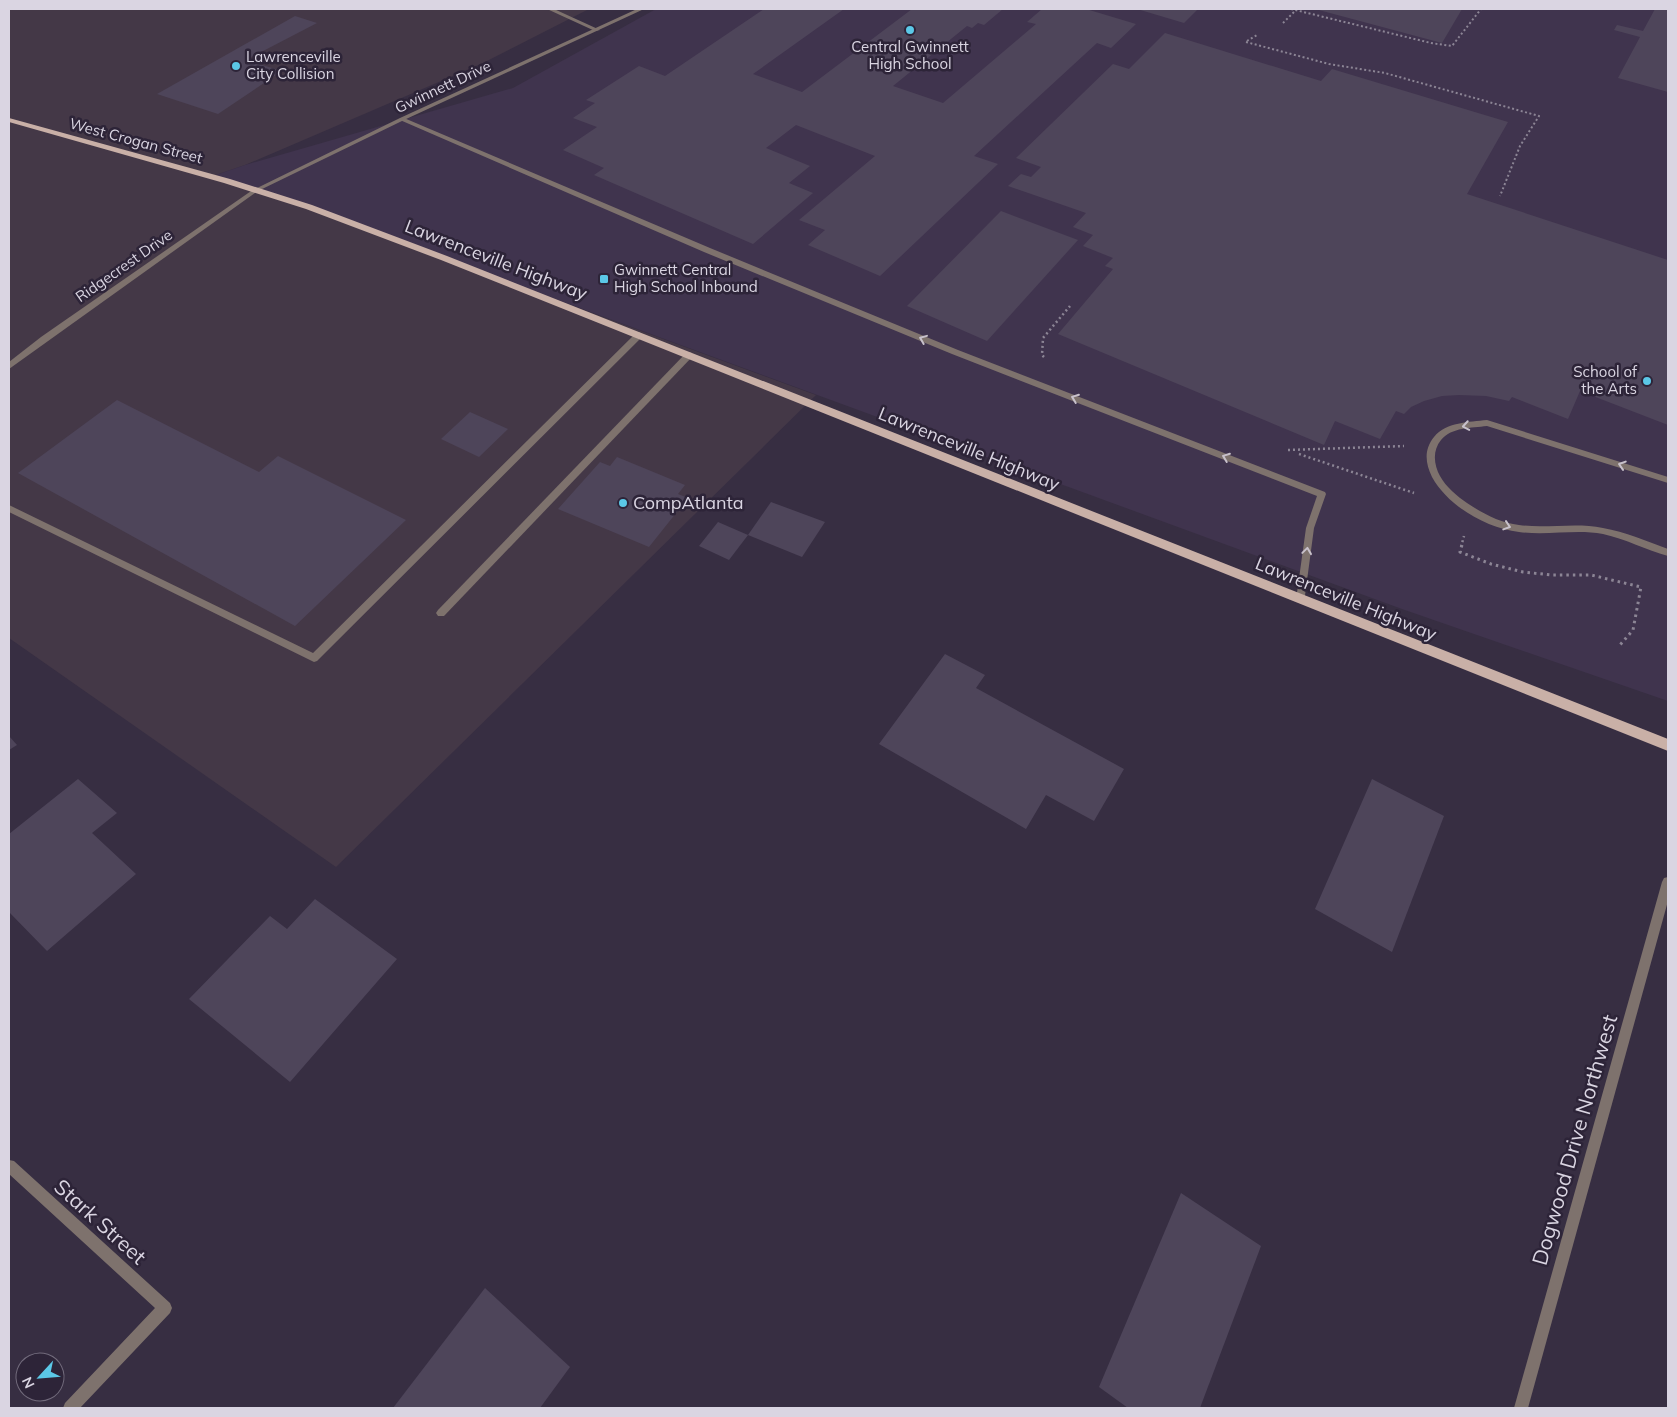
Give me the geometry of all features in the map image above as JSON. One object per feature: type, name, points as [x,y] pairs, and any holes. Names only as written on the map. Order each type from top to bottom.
[{"type":"main road","name":"West Crogan Street","points":[[9,120],[256,190]]},
{"type":"main road","name":"Lawrenceville Highway","points":[[256,190],[309,207],[408,244],[1668,745]]},
{"type":"street","points":[[550,9],[596,30]]},
{"type":"street","name":"Gwinnett Drive","points":[[256,190],[402,119],[641,9]]},
{"type":"street","points":[[402,119],[707,250],[946,348],[1322,494],[1310,528],[1301,600]]},
{"type":"street","name":"Ridgecrest Drive","points":[[9,366],[44,339],[256,190]]},
{"type":"street","points":[[9,508],[314,658],[639,335]]},
{"type":"street","points":[[441,613],[689,355]]},
{"type":"street","points":[[1668,480],[1487,423],[1462,426],[1442,433],[1432,446],[1429,460],[1436,479],[1453,497],[1474,512],[1495,522],[1518,529],[1578,527],[1605,531],[1668,552]]},
{"type":"street","name":"Dogwood Drive Northwest","points":[[1521,1408],[1668,882]]},
{"type":"street","name":"Stark Street","points":[[9,1166],[165,1308],[70,1408]]},
{"type":"path","points":[[1291,9],[1452,46],[1481,9]]},
{"type":"path","points":[[1283,24],[1295,11]]},
{"type":"path","points":[[1257,34],[1246,42],[1329,64],[1385,73],[1539,116],[1520,146],[1500,196]]},
{"type":"path","points":[[1048,360],[1042,355],[1043,338],[1070,306]]},
{"type":"path","points":[[1407,446],[1288,450],[1422,496]]},
{"type":"shaded area","points":[[9,9],[589,9],[483,63],[245,165],[216,175],[816,395],[336,867],[9,638]]},
{"type":"shaded area","points":[[656,9],[1668,9],[1668,701],[1402,609],[216,175],[513,88]]},
{"type":"building","points":[[764,9],[844,9],[753,74],[802,92],[912,9],[1003,9],[984,25],[978,23],[972,28],[967,26],[893,86],[943,103],[1036,24],[1027,22],[1042,9],[1086,9],[1136,24],[1111,48],[1097,43],[974,156],[998,164],[880,276],[808,245],[825,230],[799,220],[875,156],[796,125],[766,148],[810,166],[789,183],[813,193],[753,244],[594,175],[604,168],[563,150],[597,127],[573,118],[595,103],[586,100],[639,66],[665,76]]},
{"type":"building","points":[[1137,9],[1198,9],[1184,23]]},
{"type":"building","points":[[1315,9],[1462,9],[1442,43]]},
{"type":"building","points":[[1655,9],[1668,9],[1668,92],[1618,78],[1640,37],[1614,30],[1617,25],[1643,31]]},
{"type":"building","name":"Lawrenceville City Collision","points":[[295,16],[317,23],[246,60],[282,71],[218,114],[157,94]]},
{"type":"building","points":[[1165,33],[1321,81],[1332,69],[1508,122],[1467,194],[1668,260],[1668,425],[1580,391],[1568,419],[1512,397],[1509,401],[1486,396],[1459,395],[1442,396],[1424,401],[1411,407],[1404,414],[1396,411],[1380,439],[1335,421],[1324,445],[1058,334],[1113,269],[1105,266],[1113,258],[1083,246],[1093,235],[1073,227],[1086,213],[1008,186],[1021,174],[1031,177],[1041,167],[1016,158],[1113,64],[1129,69]]},
{"type":"building","points":[[1001,211],[1078,240],[987,341],[907,306]]},
{"type":"building","points":[[117,400],[259,472],[278,456],[406,520],[295,626],[18,473]]},
{"type":"building","points":[[470,412],[508,429],[479,457],[441,439]]},
{"type":"building","name":"CompAtlanta","points":[[617,457],[685,485],[678,494],[688,498],[649,547],[558,509],[600,462],[610,466]]},
{"type":"building","points":[[771,502],[825,522],[802,557],[748,535]]},
{"type":"building","points":[[718,522],[748,535],[729,560],[699,546]]},
{"type":"building","points":[[945,654],[985,675],[976,688],[1124,769],[1094,821],[1046,795],[1026,829],[879,744]]},
{"type":"building","points":[[9,736],[17,745],[9,750]]},
{"type":"building","points":[[78,779],[117,813],[92,833],[136,874],[47,951],[9,912],[9,834]]},
{"type":"building","points":[[1372,779],[1444,816],[1392,952],[1315,909]]},
{"type":"building","points":[[315,899],[397,959],[290,1082],[189,999],[270,916],[287,929]]},
{"type":"building","points":[[1181,1193],[1261,1246],[1200,1408],[1128,1408],[1099,1387]]},
{"type":"building","points":[[485,1288],[570,1367],[540,1408],[393,1408]]},
{"type":"place","name":"Central Gwinnett High School","points":[[910,30]]},
{"type":"place","name":"Lawrenceville City Collision","points":[[236,66]]},
{"type":"place","name":"Gwinnett Central High School Inbound","points":[[604,279]]},
{"type":"place","name":"School of the Arts","points":[[1647,381]]},
{"type":"place","name":"CompAtlanta","points":[[623,503]]}]
